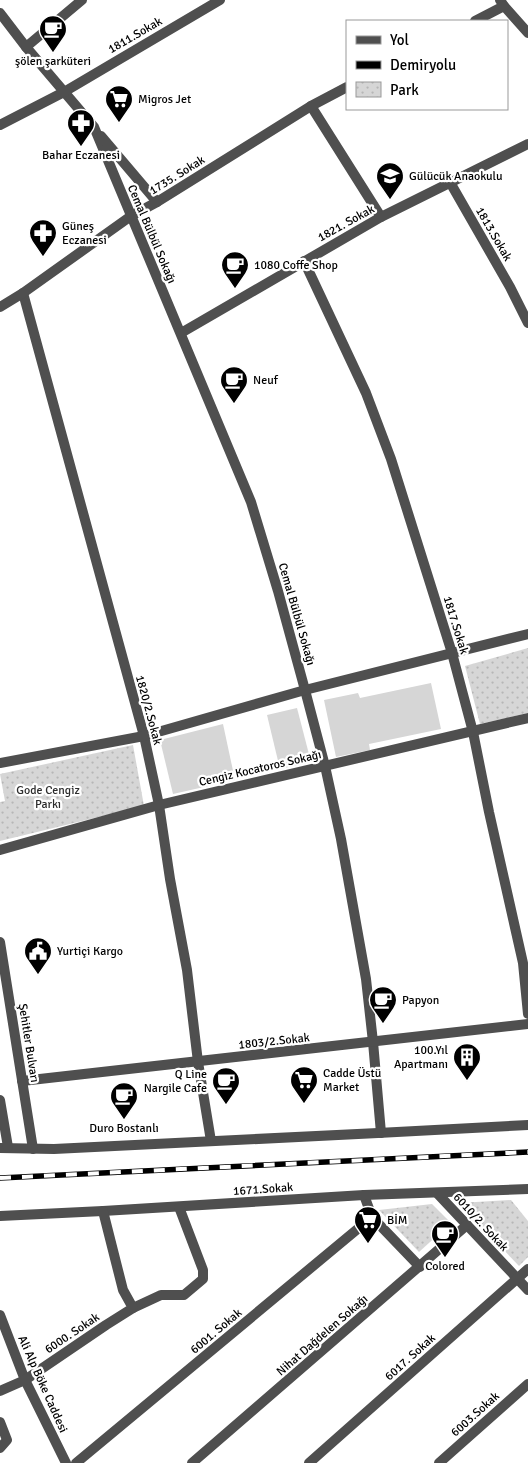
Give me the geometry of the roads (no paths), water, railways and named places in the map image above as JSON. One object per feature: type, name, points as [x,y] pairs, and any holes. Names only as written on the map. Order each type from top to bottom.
[{"type":"street","points":[[26,47],[82,0]]},
{"type":"street","name":"1811.Sokak","points":[[0,125],[64,92],[220,0]]},
{"type":"street","points":[[476,20],[502,3],[528,33]]},
{"type":"street","name":"Cemal Bülbül Sokağı","points":[[0,12],[26,47],[157,202]]},
{"type":"street","name":"1735. Sokak","points":[[0,307],[23,293],[131,216],[157,202],[311,106],[346,88]]},
{"type":"street","points":[[311,106],[381,217]]},
{"type":"street","name":"Cemal Bülbül Sokağı","points":[[94,127],[250,502],[278,591],[325,766],[341,838],[366,979],[374,1042],[381,1133]]},
{"type":"street","name":"1821. Sokak","points":[[181,334],[381,217],[451,184],[528,144]]},
{"type":"street","name":"1813.Sokak","points":[[451,184],[510,287],[528,323]]},
{"type":"street","name":"1817.Sokak","points":[[304,261],[366,393],[391,459],[452,653],[473,732],[523,963],[528,1014]]},
{"type":"street","name":"1820/2.Sokak","points":[[23,293],[144,736],[159,805],[170,879],[187,970],[210,1141]]},
{"type":"street","points":[[0,763],[144,736],[305,690],[528,634]]},
{"type":"street","name":"Cengiz Kocatoros Sokağı","points":[[0,850],[159,805],[528,718]]},
{"type":"street","name":"Şehitler Bulvarı","points":[[0,942],[33,1149]]},
{"type":"street","name":"1803/2.Sokak","points":[[22,1081],[528,1024]]},
{"type":"street","points":[[0,1100],[4,1147],[33,1149],[381,1133],[528,1124]]},
{"type":"street","name":"1671.Sokak","points":[[0,1216],[364,1195],[527,1191]]},
{"type":"street","name":"6010/2. Sokak","points":[[437,1193],[528,1290]]},
{"type":"street","points":[[364,1195],[372,1217],[420,1267]]},
{"type":"street","name":"6000. Sokak","points":[[0,1390],[25,1380],[106,1324],[133,1308],[161,1295],[184,1295],[203,1279],[203,1270],[179,1207]]},
{"type":"street","points":[[103,1211],[123,1290],[133,1308]]},
{"type":"street","name":"6001. Sokak","points":[[76,1463],[372,1217]]},
{"type":"street","name":"Nihat Dağdelen Sokağı","points":[[192,1463],[467,1225]]},
{"type":"street","name":"6017. Sokak","points":[[309,1463],[528,1269]]},
{"type":"street","name":"Ali Alp Böke Caddesi","points":[[0,1315],[25,1380],[66,1463]]},
{"type":"street","name":"6003.Sokak","points":[[439,1463],[528,1384]]},
{"type":"street","points":[[0,1422],[7,1440],[0,1448]]},
{"type":"railway","points":[[0,1178],[528,1152]]},
{"type":"place","name":"şölen şarküteri","points":[[53,53]]},
{"type":"place","name":"Migros Jet","points":[[119,123]]},
{"type":"place","name":"Bahar Eczanesi","points":[[81,147]]},
{"type":"place","name":"Gülücük Anaokulu","points":[[390,200]]},
{"type":"place","name":"Güneş Eczanesi","points":[[43,257]]},
{"type":"place","name":"1080 Coffe Shop","points":[[235,289]]},
{"type":"place","name":"Neuf","points":[[234,404]]},
{"type":"place","name":"Yurtiçi Kargo","points":[[38,975]]},
{"type":"place","name":"Papyon","points":[[383,1024]]},
{"type":"place","name":"100.Yıl Apartmanı","points":[[467,1081]]},
{"type":"place","name":"Cadde Üstü Market","points":[[304,1104]]},
{"type":"place","name":"Q Line Nargile Cafe","points":[[226,1105]]},
{"type":"place","name":"Duro Bostanlı","points":[[124,1120]]},
{"type":"place","name":"BİM","points":[[368,1244]]},
{"type":"place","name":"Colored","points":[[445,1258]]},
{"type":"park label","name":"Gode Cengiz Parkı","points":[[48,797]]}]
